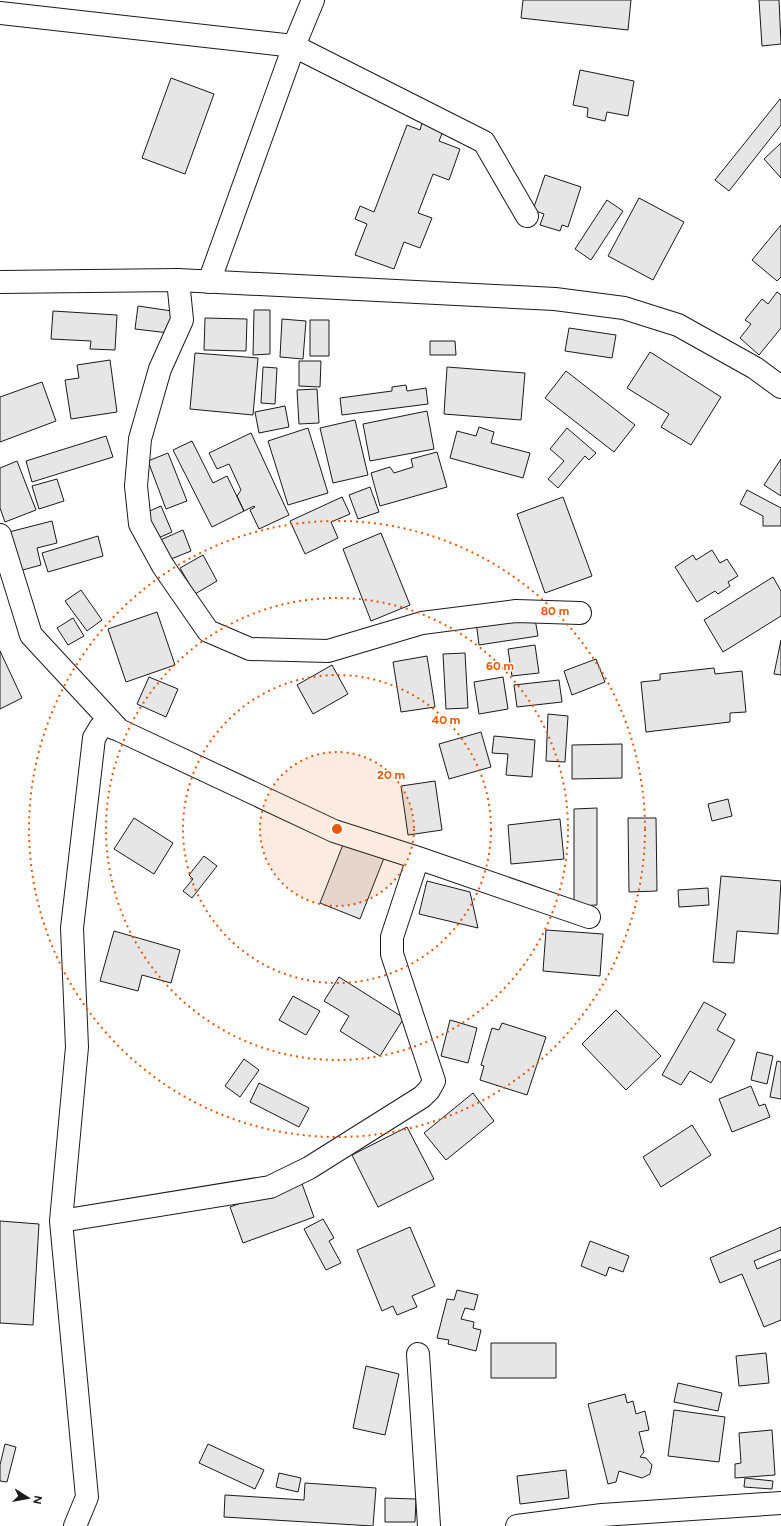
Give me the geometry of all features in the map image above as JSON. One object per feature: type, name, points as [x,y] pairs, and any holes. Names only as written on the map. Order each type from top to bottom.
[{"type":"street","points":[[209,282],[294,46],[313,0]]},
{"type":"street","points":[[0,13],[294,46],[484,142],[527,216]]},
{"type":"street","points":[[178,280],[182,320],[160,369],[140,439],[136,486],[140,524],[163,566],[208,631],[250,650],[328,651],[422,623],[516,611],[580,613]]},
{"type":"street","points":[[0,282],[178,280],[555,300],[624,308],[678,325],[755,368],[781,387]]},
{"type":"street","points":[[0,535],[31,635],[119,730]]},
{"type":"street","points":[[75,1526],[87,1497],[61,1221],[77,1047],[72,928],[94,738],[100,728],[108,726],[119,730],[334,831],[418,858],[589,917]]},
{"type":"street","points":[[61,1221],[270,1187],[309,1168],[422,1097],[429,1090],[434,1081],[392,954],[392,937],[418,858]]},
{"type":"street","points":[[418,1354],[429,1526]]},
{"type":"street","points":[[517,1526],[602,1515],[781,1503]]},
{"type":"building","points":[[523,0],[631,0],[628,30],[521,18]]},
{"type":"building","points":[[759,0],[779,0],[781,44],[762,46]]},
{"type":"building","points":[[580,70],[634,81],[628,116],[607,112],[605,121],[587,117],[588,108],[573,105]]},
{"type":"building","points":[[171,78],[214,94],[185,174],[142,158]]},
{"type":"building","points":[[780,99],[781,125],[729,191],[715,180]]},
{"type":"building","points":[[422,123],[443,131],[439,141],[460,149],[449,180],[433,174],[418,213],[432,218],[420,248],[404,242],[394,269],[355,255],[367,224],[355,219],[360,206],[374,212],[407,125],[420,130]]},
{"type":"building","points":[[781,143],[781,178],[764,159]]},
{"type":"building","points":[[545,175],[581,187],[568,227],[562,225],[560,231],[540,225],[544,214],[533,210]]},
{"type":"building","points":[[639,198],[684,222],[653,280],[608,256]]},
{"type":"building","points":[[607,200],[623,211],[591,260],[575,249]]},
{"type":"building","points":[[781,225],[781,277],[777,281],[752,260]]},
{"type":"building","points":[[777,292],[781,295],[781,328],[759,355],[740,338],[751,324],[745,320],[762,299],[768,304]]},
{"type":"building","points":[[138,306],[172,311],[169,333],[135,329]]},
{"type":"building","points":[[254,310],[270,310],[270,354],[253,355]]},
{"type":"building","points":[[53,311],[117,315],[115,350],[90,349],[91,341],[51,339]]},
{"type":"building","points":[[205,318],[247,319],[246,351],[204,350]]},
{"type":"building","points":[[282,319],[306,321],[303,359],[280,357]]},
{"type":"building","points":[[310,320],[329,320],[329,356],[310,356]]},
{"type":"building","points":[[569,328],[616,335],[612,358],[565,351]]},
{"type":"building","points":[[430,341],[455,341],[456,355],[430,355]]},
{"type":"building","points":[[650,352],[721,397],[691,445],[661,427],[669,414],[627,388]]},
{"type":"building","points":[[195,353],[258,358],[253,415],[190,409]]},
{"type":"building","points":[[110,360],[117,412],[71,419],[65,380],[79,378],[77,365]]},
{"type":"building","points":[[299,361],[321,361],[320,387],[299,386]]},
{"type":"building","points":[[263,367],[277,368],[275,404],[261,403]]},
{"type":"building","points":[[447,367],[525,373],[521,420],[444,414]]},
{"type":"building","points":[[566,371],[635,425],[614,452],[545,398]]},
{"type":"building","points":[[42,382],[56,421],[0,442],[0,397]]},
{"type":"building","points":[[406,385],[407,391],[426,388],[428,404],[342,415],[340,398],[392,391],[392,387]]},
{"type":"building","points":[[317,389],[319,423],[299,424],[297,390]]},
{"type":"building","points":[[285,406],[289,427],[259,433],[255,412]]},
{"type":"building","points":[[427,411],[434,449],[370,461],[363,424]]},
{"type":"building","points":[[355,420],[368,475],[333,483],[320,428]]},
{"type":"building","points":[[479,427],[494,432],[491,443],[530,453],[523,478],[450,458],[457,431],[476,436]]},
{"type":"building","points":[[308,428],[328,493],[288,505],[268,441]]},
{"type":"building","points":[[567,428],[596,453],[589,460],[585,456],[558,488],[548,479],[564,461],[550,449]]},
{"type":"building","points":[[251,433],[289,515],[259,529],[250,510],[255,507],[254,506],[244,511],[237,496],[241,490],[229,464],[217,469],[209,453]]},
{"type":"building","points":[[106,436],[113,457],[32,482],[26,461]]},
{"type":"building","points":[[192,441],[213,483],[227,476],[244,511],[212,527],[173,450]]},
{"type":"building","points":[[437,452],[447,487],[380,506],[371,473],[390,467],[394,473],[413,467],[411,459]]},
{"type":"building","points":[[168,453],[187,501],[166,509],[148,461]]},
{"type":"building","points":[[781,459],[781,496],[764,485]]},
{"type":"building","points":[[17,461],[36,510],[5,522],[0,508],[0,468]]},
{"type":"building","points":[[57,479],[64,501],[39,509],[32,486]]},
{"type":"building","points":[[370,487],[379,512],[358,519],[349,495]]},
{"type":"building","points":[[747,490],[781,508],[781,526],[763,526],[763,516],[740,504]]},
{"type":"building","points":[[342,497],[350,514],[331,522],[338,538],[305,554],[290,521]]},
{"type":"building","points":[[563,497],[592,576],[545,593],[517,514]]},
{"type":"building","points":[[161,506],[172,532],[156,539],[145,513]]},
{"type":"building","points":[[52,521],[57,543],[37,548],[41,565],[19,571],[9,532]]},
{"type":"building","points":[[183,530],[191,551],[166,561],[158,541]]},
{"type":"building","points":[[381,533],[410,605],[371,621],[343,549]]},
{"type":"building","points":[[98,536],[103,556],[48,572],[42,553]]},
{"type":"building","points":[[712,550],[720,563],[727,559],[738,576],[728,582],[730,586],[718,594],[715,591],[697,602],[675,567],[693,555],[696,560]]},
{"type":"building","points":[[203,555],[217,581],[195,594],[180,568]]},
{"type":"building","points":[[773,577],[781,591],[781,616],[723,652],[704,620]]},
{"type":"building","points":[[81,590],[102,620],[87,631],[65,601]]},
{"type":"building","points":[[157,612],[175,665],[126,682],[108,629]]},
{"type":"building","points":[[534,613],[538,636],[479,645],[476,621]]},
{"type":"building","points":[[73,618],[84,636],[68,645],[57,628]]},
{"type":"building","points":[[781,640],[781,675],[774,674]]},
{"type":"building","points":[[535,645],[539,673],[512,676],[508,649]]},
{"type":"building","points":[[0,651],[22,698],[0,709]]},
{"type":"building","points":[[465,653],[468,708],[446,709],[443,654]]},
{"type":"building","points":[[427,656],[435,707],[401,712],[393,662]]},
{"type":"building","points":[[596,659],[605,682],[572,695],[564,671]]},
{"type":"building","points":[[332,665],[348,694],[313,714],[297,685]]},
{"type":"building","points":[[714,668],[715,674],[742,671],[746,712],[730,713],[730,722],[646,732],[641,682],[660,680],[660,674]]},
{"type":"building","points":[[149,677],[178,689],[166,717],[137,704]]},
{"type":"building","points":[[503,677],[508,709],[479,714],[474,682]]},
{"type":"building","points":[[559,680],[562,702],[517,707],[514,685]]},
{"type":"building","points":[[548,714],[568,716],[565,762],[546,761]]},
{"type":"building","points":[[481,732],[491,767],[449,779],[439,744]]},
{"type":"building","points":[[494,736],[535,740],[532,777],[506,775],[508,754],[492,753]]},
{"type":"building","points":[[622,744],[622,778],[572,779],[572,745]]},
{"type":"building","points":[[435,781],[442,830],[408,835],[401,786]]},
{"type":"building","points":[[728,799],[732,816],[712,821],[708,804]]},
{"type":"building","points":[[597,808],[597,905],[574,906],[574,809]]},
{"type":"building","points":[[134,818],[173,843],[154,874],[114,849]]},
{"type":"building","points":[[628,818],[656,818],[657,891],[629,892]]},
{"type":"building","points":[[560,819],[564,859],[511,864],[508,825]]},
{"type":"building","points":[[344,842],[384,858],[360,919],[320,903]]},
{"type":"building","points":[[204,856],[217,866],[192,898],[183,891],[193,879],[189,875]]},
{"type":"building","points":[[721,876],[781,881],[778,934],[737,931],[734,963],[713,962]]},
{"type":"building","points":[[427,881],[470,892],[478,928],[419,914]]},
{"type":"building","points":[[708,888],[709,905],[679,907],[678,890]]},
{"type":"building","points":[[546,930],[603,934],[600,976],[543,971]]},
{"type":"building","points":[[114,931],[180,950],[171,983],[142,975],[138,991],[100,981]]},
{"type":"building","points":[[339,977],[404,1018],[380,1056],[340,1031],[349,1016],[324,1001]]},
{"type":"building","points":[[293,996],[320,1011],[306,1035],[279,1020]]},
{"type":"building","points":[[704,1002],[726,1014],[717,1030],[735,1040],[711,1083],[690,1071],[681,1085],[662,1075]]},
{"type":"building","points":[[616,1010],[661,1056],[626,1090],[582,1044]]},
{"type":"building","points":[[450,1020],[477,1028],[468,1063],[441,1056]]},
{"type":"building","points":[[502,1023],[546,1037],[527,1095],[480,1080],[484,1066],[481,1065],[492,1028],[499,1030]]},
{"type":"building","points":[[757,1052],[773,1056],[767,1084],[751,1080]]},
{"type":"building","points":[[244,1059],[259,1070],[240,1097],[225,1086]]},
{"type":"building","points":[[777,1061],[781,1062],[781,1099],[770,1097]]},
{"type":"building","points":[[259,1083],[309,1108],[299,1127],[250,1102]]},
{"type":"building","points":[[751,1086],[759,1106],[765,1104],[770,1117],[732,1132],[719,1099]]},
{"type":"building","points":[[473,1093],[494,1121],[446,1160],[424,1133]]},
{"type":"building","points":[[692,1125],[711,1155],[661,1187],[643,1157]]},
{"type":"building","points":[[407,1127],[434,1179],[378,1207],[352,1155]]},
{"type":"building","points":[[301,1181],[314,1217],[243,1243],[230,1207]]},
{"type":"building","points":[[323,1219],[334,1238],[329,1241],[341,1263],[326,1270],[304,1229]]},
{"type":"building","points":[[0,1221],[39,1224],[33,1325],[0,1323]]},
{"type":"building","points":[[410,1227],[435,1286],[412,1296],[417,1307],[397,1315],[393,1306],[382,1311],[357,1250]]},
{"type":"building","points":[[781,1227],[781,1250],[754,1261],[757,1269],[781,1259],[781,1320],[764,1327],[742,1274],[720,1283],[710,1258]]},
{"type":"building","points":[[590,1241],[629,1256],[623,1272],[609,1267],[606,1276],[581,1266]]},
{"type":"building","points":[[457,1290],[478,1295],[474,1310],[465,1308],[461,1319],[474,1322],[473,1328],[481,1330],[476,1351],[448,1344],[449,1340],[437,1338],[447,1299],[454,1300]]},
{"type":"building","points":[[491,1343],[556,1343],[556,1378],[491,1378]]},
{"type":"building","points":[[766,1353],[769,1383],[739,1386],[736,1356]]},
{"type":"building","points":[[366,1366],[399,1374],[385,1435],[353,1428]]},
{"type":"building","points":[[678,1383],[722,1393],[718,1411],[674,1402]]},
{"type":"building","points":[[625,1394],[627,1403],[633,1401],[636,1414],[645,1411],[649,1430],[639,1432],[644,1452],[640,1457],[646,1458],[652,1465],[650,1474],[642,1478],[619,1471],[616,1482],[608,1484],[588,1404]]},
{"type":"building","points":[[674,1410],[725,1417],[719,1462],[668,1456]]},
{"type":"building","points":[[772,1430],[775,1475],[735,1478],[735,1464],[741,1463],[739,1433]]},
{"type":"building","points":[[5,1444],[16,1447],[7,1482],[0,1481],[0,1465]]},
{"type":"building","points":[[208,1444],[264,1470],[255,1489],[199,1463]]},
{"type":"building","points":[[566,1470],[569,1498],[520,1504],[517,1476]]},
{"type":"building","points":[[279,1473],[301,1478],[298,1492],[276,1487]]},
{"type":"building","points":[[745,1478],[773,1481],[772,1489],[744,1487]]},
{"type":"building","points":[[305,1483],[376,1488],[373,1526],[224,1517],[225,1495],[304,1500]]},
{"type":"building","points":[[385,1498],[416,1499],[415,1522],[385,1522]]}]
